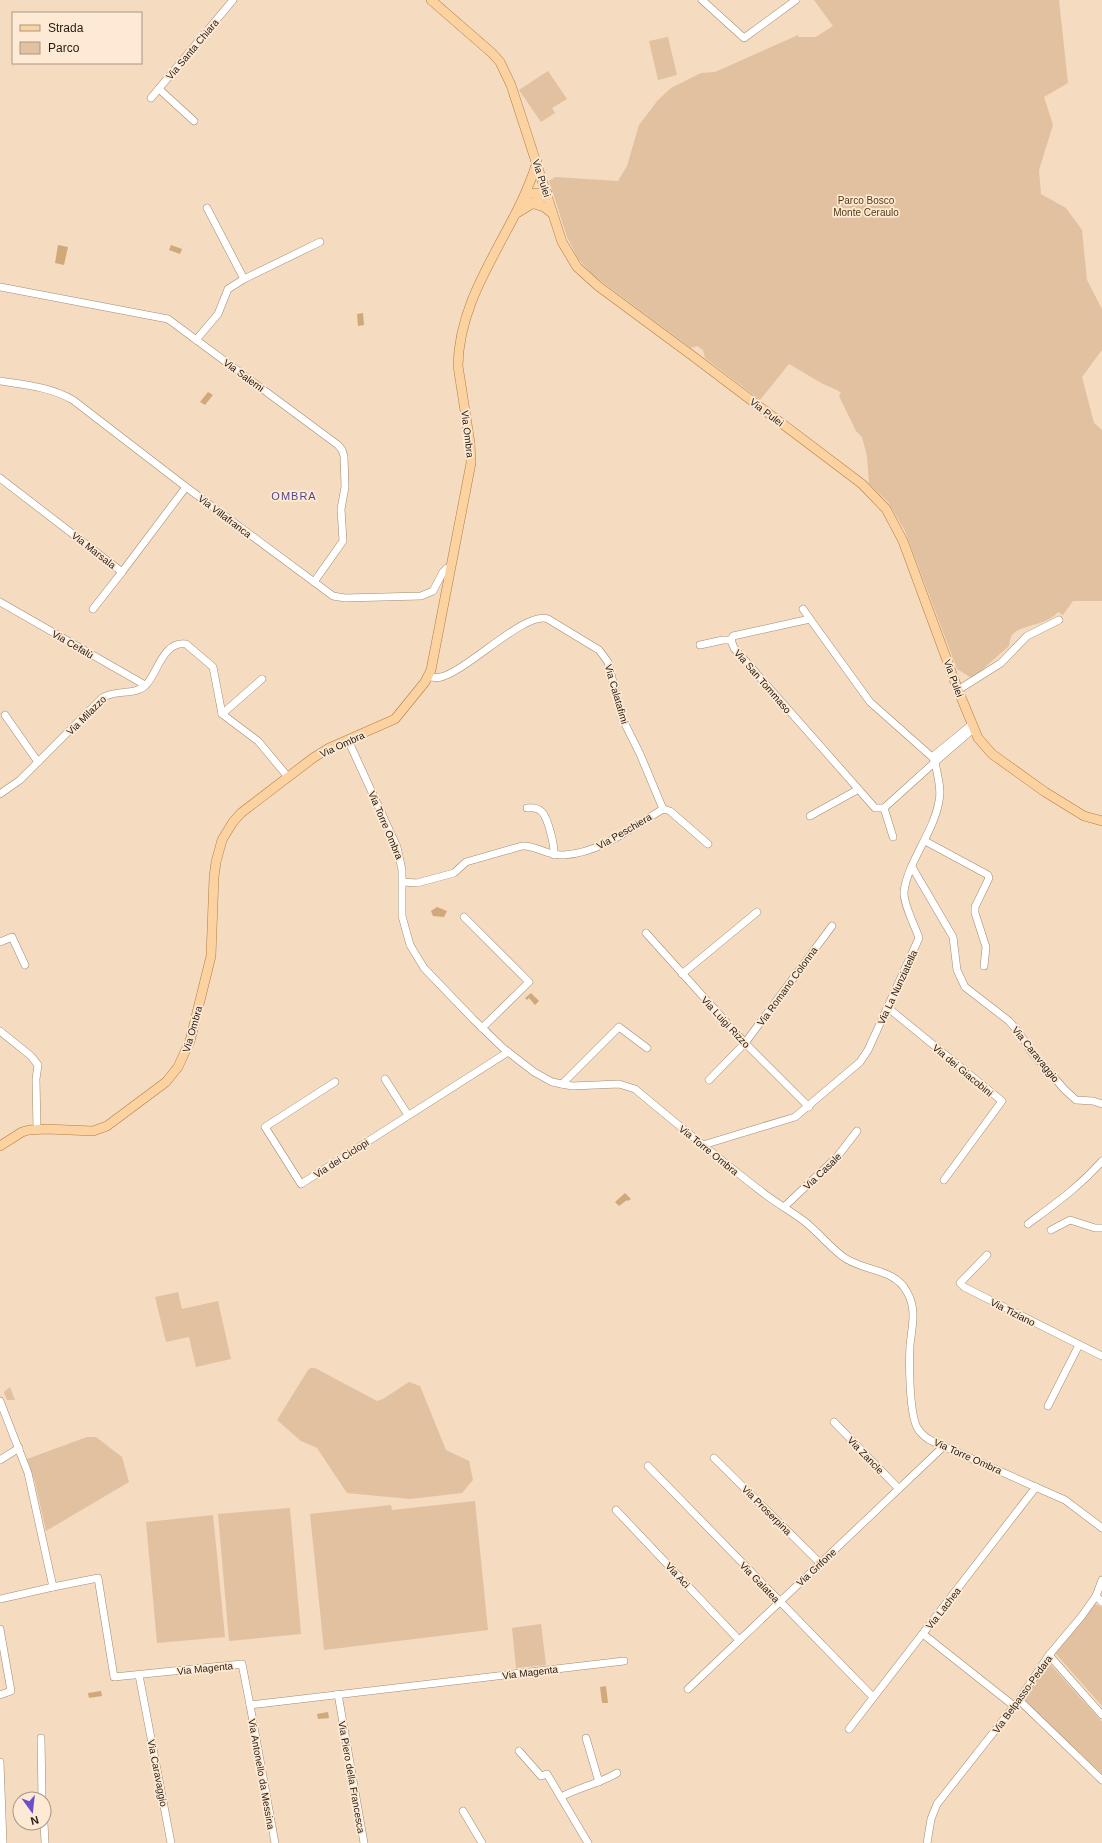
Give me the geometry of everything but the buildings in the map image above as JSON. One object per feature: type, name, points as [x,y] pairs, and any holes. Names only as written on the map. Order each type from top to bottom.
[{"type":"main road","name":"Via Pulei","points":[[430,0],[484,44],[500,62],[510,85],[537,162],[562,242],[577,267],[585,276],[862,484],[886,509],[903,541],[972,727],[985,747],[1003,762],[1084,816],[1102,821]]},
{"type":"main road","name":"Via Ombra","points":[[0,1146],[22,1132],[37,1129],[85,1131],[100,1129],[111,1124],[128,1112],[172,1076],[188,1046],[209,966],[212,949],[214,877],[216,862],[222,840],[233,822],[241,813],[320,753],[395,719],[429,677],[472,453],[459,378],[458,354],[460,342],[468,308],[516,214],[537,162]]},
{"type":"main road","points":[[523,199],[534,193],[547,193]]},
{"type":"main road","points":[[516,214],[547,193]]},
{"type":"main road","points":[[531,203],[544,207],[553,214]]},
{"type":"street","name":"Via Santa Chiara","points":[[151,98],[233,0]]},
{"type":"street","points":[[702,0],[744,38],[796,0]]},
{"type":"street","points":[[159,89],[194,122]]},
{"type":"street","points":[[207,208],[244,279]]},
{"type":"street","points":[[196,340],[218,314],[228,289],[244,279],[320,242]]},
{"type":"street","name":"Via Salemi","points":[[0,287],[168,319],[338,445],[342,450],[345,487],[341,509],[343,541],[314,582]]},
{"type":"street","name":"Via Villafranca","points":[[0,381],[47,388],[59,392],[73,400],[186,487],[333,596],[339,598],[421,596],[433,591],[443,572],[447,568],[451,568]]},
{"type":"street","name":"Via Marsala","points":[[0,478],[122,572],[186,487]]},
{"type":"street","points":[[93,609],[122,572]]},
{"type":"street","name":"Via Cefalù","points":[[0,602],[145,685]]},
{"type":"street","points":[[803,609],[870,702],[933,759]]},
{"type":"street","name":"Via Calatafimi","points":[[429,677],[439,678],[447,675],[473,660],[506,634],[539,618],[548,619],[599,650],[608,662],[622,718],[640,754],[663,808]]},
{"type":"street","name":"Via San Tommaso","points":[[810,619],[733,636],[731,640],[734,648],[857,790],[875,808],[884,808]]},
{"type":"street","points":[[958,690],[1000,663],[1027,636],[1059,620]]},
{"type":"street","points":[[700,645],[723,640],[731,640]]},
{"type":"street","points":[[145,685],[169,648],[177,644],[186,644],[213,668],[222,714],[258,741],[288,777]]},
{"type":"street","points":[[222,714],[262,679]]},
{"type":"street","name":"Via Milazzo","points":[[0,794],[20,780],[107,694],[135,690],[145,685]]},
{"type":"street","points":[[5,715],[38,762]]},
{"type":"street","points":[[893,837],[884,808],[933,759],[972,727]]},
{"type":"street","name":"Via Torre Ombra","points":[[348,740],[397,847],[401,861],[403,882],[402,916],[407,936],[414,952],[424,968],[482,1028],[508,1052],[534,1072],[552,1082],[572,1086],[619,1084],[635,1089],[763,1193],[809,1225],[845,1258],[854,1263],[887,1273],[901,1283],[911,1299],[914,1317],[910,1346],[913,1415],[918,1429],[923,1435],[944,1446],[1065,1500],[1102,1528]]},
{"type":"street","name":"Via La Nunziatella","points":[[703,1145],[795,1117],[809,1107],[860,1062],[868,1050],[919,938],[904,895],[908,877],[934,820],[940,800],[933,759]]},
{"type":"street","points":[[810,816],[857,790]]},
{"type":"street","points":[[527,808],[538,809],[544,815],[555,848],[554,855]]},
{"type":"street","points":[[663,808],[670,811],[708,844]]},
{"type":"street","name":"Via Peschiera","points":[[403,882],[417,884],[454,873],[466,862],[522,846],[528,845],[554,855],[588,851],[607,842],[663,808]]},
{"type":"street","points":[[925,841],[988,874],[989,878],[976,907],[975,913],[986,947],[984,966]]},
{"type":"street","name":"Via Caravaggio","points":[[912,867],[953,937],[956,970],[965,987],[1009,1021],[1020,1034],[1030,1050],[1065,1090],[1076,1100],[1093,1101],[1102,1104]]},
{"type":"street","points":[[682,974],[757,912]]},
{"type":"street","points":[[464,917],[529,982],[482,1028]]},
{"type":"street","name":"Via Romano Colonna","points":[[709,1080],[745,1043],[832,926]]},
{"type":"street","name":"Via Luigi Rizzo","points":[[646,933],[745,1043],[809,1107]]},
{"type":"street","points":[[0,942],[12,937],[25,965]]},
{"type":"street","name":"Via dei Giacobini","points":[[887,1007],[1002,1101],[944,1180]]},
{"type":"street","points":[[562,1084],[619,1027],[647,1048]]},
{"type":"street","points":[[0,1031],[31,1056],[38,1065],[36,1079],[37,1129]]},
{"type":"street","name":"Via dei Ciclopi","points":[[335,1082],[265,1128],[301,1184],[508,1052]]},
{"type":"street","points":[[385,1079],[408,1115]]},
{"type":"street","name":"Via Casale","points":[[784,1207],[837,1157],[857,1132]]},
{"type":"street","points":[[1028,1224],[1084,1181],[1102,1160]]},
{"type":"street","points":[[1051,1230],[1070,1220],[1095,1228],[1102,1228]]},
{"type":"street","name":"Via Tiziano","points":[[987,1255],[960,1283],[964,1287],[1102,1356]]},
{"type":"street","points":[[1048,1406],[1079,1345]]},
{"type":"street","points":[[0,1401],[28,1473],[53,1587],[0,1599]]},
{"type":"street","name":"Via Zancle","points":[[834,1422],[899,1489]]},
{"type":"street","name":"Via Grifone","points":[[688,1689],[944,1446]]},
{"type":"street","points":[[0,1460],[19,1448]]},
{"type":"street","name":"Via Proserpina","points":[[714,1458],[820,1563]]},
{"type":"street","name":"Via Galatea","points":[[648,1466],[873,1697]]},
{"type":"street","name":"Via Lachea","points":[[849,1728],[1036,1487]]},
{"type":"street","name":"Via Aci","points":[[616,1510],[739,1640]]},
{"type":"street","name":"Via Magenta","points":[[53,1587],[98,1578],[114,1677],[242,1664],[250,1705],[624,1661]]},
{"type":"street","name":"Via Belpasso-Pedara","points":[[927,1843],[931,1819],[937,1804],[1017,1703],[1049,1655],[1096,1596],[1102,1580]]},
{"type":"street","points":[[1096,1596],[1102,1602]]},
{"type":"street","points":[[0,1629],[11,1691],[0,1695]]},
{"type":"street","points":[[923,1634],[1017,1703],[1102,1780]]},
{"type":"street","points":[[1049,1655],[1102,1715]]},
{"type":"street","name":"Via Caravaggio","points":[[138,1675],[171,1843]]},
{"type":"street","name":"Via Piero della Francesca","points":[[338,1694],[364,1843]]},
{"type":"street","name":"Via Antonello da Messina","points":[[250,1705],[275,1843]]},
{"type":"street","points":[[41,1738],[42,1791]]},
{"type":"street","points":[[586,1738],[599,1782]]},
{"type":"street","points":[[519,1751],[541,1776],[547,1774],[588,1843]]},
{"type":"street","points":[[0,1762],[3,1843]]},
{"type":"street","points":[[560,1797],[574,1789],[599,1782],[617,1773]]},
{"type":"street","points":[[463,1811],[482,1843]]},
{"type":"street","points":[[44,1831],[45,1843]]},
{"type":"green space","name":"Parco Bosco Monte Ceraulo","points":[[814,0],[1059,0],[1068,83],[1044,97],[1053,125],[1039,170],[1041,194],[1066,208],[1082,230],[1087,280],[1102,309],[1102,350],[1082,377],[1094,423],[1102,430],[1102,601],[1073,601],[1063,615],[1058,612],[1047,620],[1016,631],[1011,637],[1009,646],[974,677],[970,677],[957,669],[905,531],[888,502],[869,484],[867,456],[862,437],[856,431],[839,396],[841,393],[789,364],[760,400],[705,358],[703,350],[697,346],[691,348],[594,276],[578,259],[567,237],[549,181],[555,177],[618,181],[627,166],[639,125],[658,100],[671,88],[701,73],[715,72],[798,35],[799,37],[816,37],[833,26]]},
{"type":"green space","points":[[668,37],[677,75],[658,80],[649,41]]},
{"type":"green space","points":[[548,71],[567,99],[552,108],[555,113],[541,122],[519,90]]},
{"type":"green space","points":[[178,1292],[182,1309],[218,1301],[231,1359],[196,1367],[189,1337],[166,1342],[155,1297]]},
{"type":"green space","points":[[315,1368],[377,1401],[383,1399],[409,1382],[420,1386],[446,1450],[469,1461],[473,1480],[462,1493],[410,1499],[347,1493],[317,1448],[301,1441],[277,1420],[308,1370]]},
{"type":"green space","points":[[10,1387],[15,1400],[7,1400],[4,1392]]},
{"type":"green space","points":[[87,1437],[96,1437],[122,1457],[129,1482],[46,1531],[35,1482],[27,1459]]},
{"type":"green space","points":[[475,1501],[488,1630],[324,1650],[310,1514],[391,1505],[392,1510]]},
{"type":"green space","points":[[290,1508],[301,1634],[229,1641],[218,1514]]},
{"type":"green space","points":[[213,1515],[225,1637],[157,1643],[146,1522]]},
{"type":"green space","points":[[1095,1604],[1102,1607],[1102,1706],[1055,1653]]},
{"type":"green space","points":[[541,1624],[546,1665],[516,1668],[512,1628]]},
{"type":"green space","points":[[1050,1664],[1102,1722],[1102,1774],[1025,1701],[1025,1696],[1046,1665]]},
{"type":"shaded area","points":[[58,245],[68,247],[64,265],[55,263]]},
{"type":"shaded area","points":[[171,245],[182,249],[180,254],[169,250]]},
{"type":"shaded area","points":[[363,313],[364,325],[358,326],[357,314]]},
{"type":"shaded area","points":[[208,392],[213,395],[205,405],[200,402]]},
{"type":"shaded area","points":[[437,907],[447,911],[444,917],[433,916],[431,911]]},
{"type":"shaded area","points":[[531,993],[539,1001],[535,1005],[529,998],[527,1000],[525,998]]},
{"type":"shaded area","points":[[625,1193],[631,1199],[619,1206],[615,1202]]},
{"type":"shaded area","points":[[606,1686],[608,1703],[602,1703],[600,1687]]},
{"type":"shaded area","points":[[101,1691],[102,1696],[89,1698],[88,1693]]},
{"type":"shaded area","points":[[328,1712],[329,1718],[318,1719],[317,1714]]},
{"type":"district","name":"OMBRA","points":[[294,496]]}]
